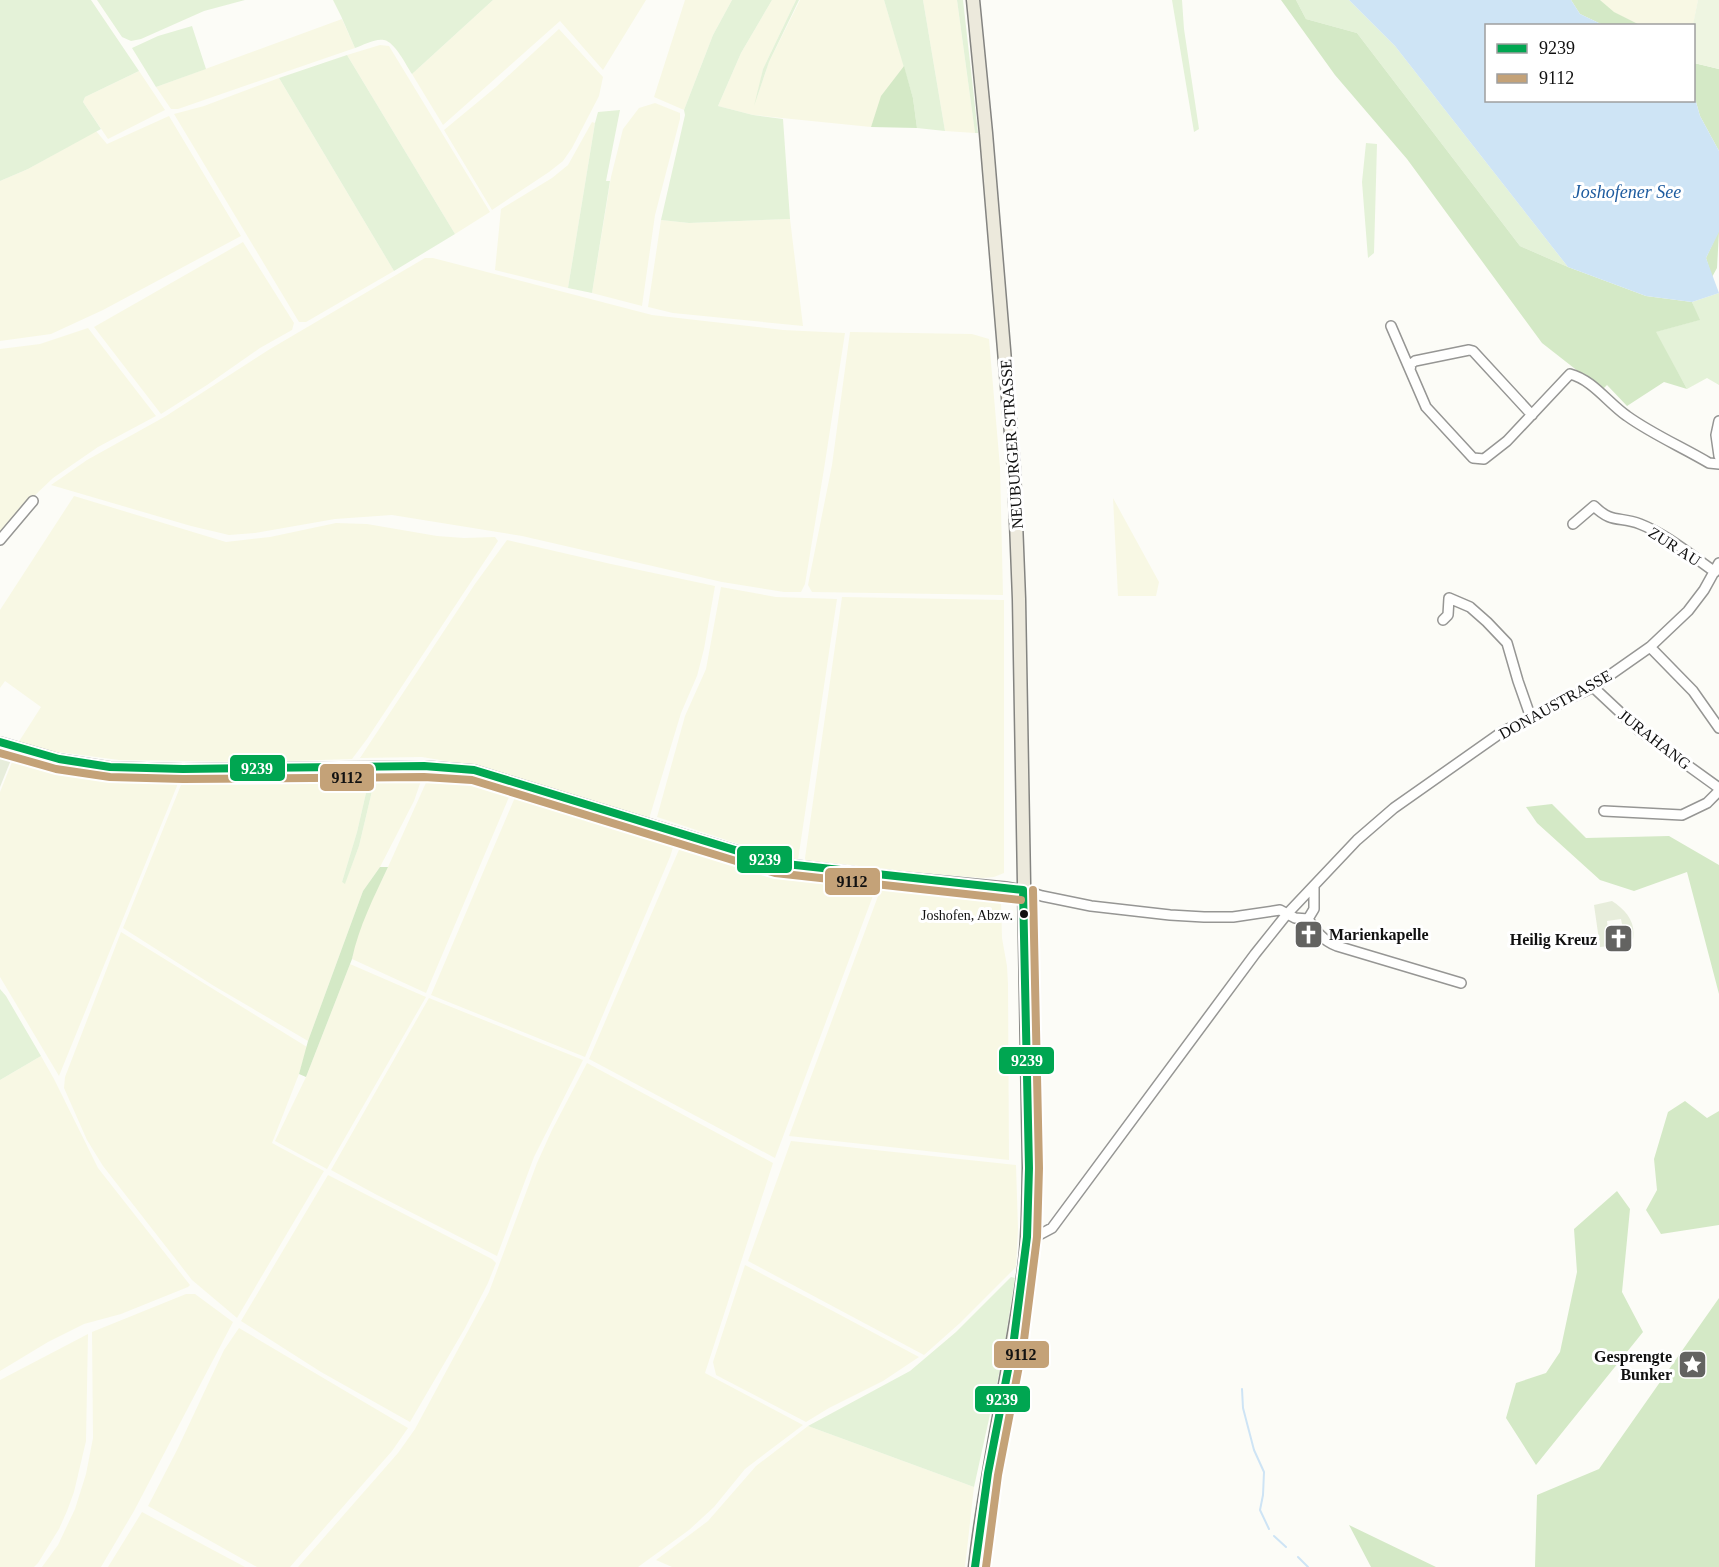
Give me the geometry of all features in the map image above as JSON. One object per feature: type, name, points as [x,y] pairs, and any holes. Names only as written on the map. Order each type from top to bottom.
[{"type":"main road","name":"NEUBURGER STRASSE","points":[[973,0],[1014,470],[1019,599],[1029,1168],[1027,1237],[1014,1339],[988,1473],[975,1567]]},
{"type":"street","points":[[1391,326],[1426,407],[1473,458],[1484,459],[1507,441],[1570,374],[1574,374],[1595,388],[1628,417],[1709,463],[1718,461],[1716,435],[1719,421]]},
{"type":"street","points":[[1410,370],[1411,364],[1415,361],[1473,351],[1532,415]]},
{"type":"street","points":[[0,540],[33,501]]},
{"type":"street","name":"ZUR AU","points":[[1573,524],[1594,506],[1607,518],[1641,524],[1717,568]]},
{"type":"street","name":"DONAUSTRASSE","points":[[1027,1237],[1037,1236],[1052,1228],[1255,954],[1287,914],[1357,840],[1394,808],[1502,732],[1593,687],[1650,647],[1688,611],[1717,568]]},
{"type":"street","points":[[1443,620],[1448,615],[1449,598],[1470,607],[1507,643],[1531,718]]},
{"type":"street","points":[[1650,647],[1693,691],[1719,728]]},
{"type":"street","name":"JURAHANG","points":[[1593,687],[1640,731],[1719,789],[1707,803],[1682,815],[1604,812]]},
{"type":"street","points":[[0,742],[59,759],[110,767],[183,769],[352,766],[439,767],[474,770],[777,863],[1006,887],[1042,897],[1091,906],[1170,915],[1233,917],[1280,910],[1295,918],[1308,919]]},
{"type":"street","points":[[1308,919],[1314,909],[1314,886]]},
{"type":"street","points":[[1308,919],[1325,941],[1461,983]]},
{"type":"green space","points":[[0,0],[91,0],[139,71],[85,97],[83,102],[101,129],[28,169],[0,181]]},
{"type":"green space","points":[[97,0],[245,0],[204,11],[141,39],[131,41],[122,37]]},
{"type":"green space","points":[[333,0],[493,0],[412,74],[396,49],[384,40],[377,40],[355,48]]},
{"type":"green space","points":[[493,0],[646,0],[603,70],[560,21],[443,125],[412,74]]},
{"type":"green space","points":[[685,0],[732,0],[713,35],[684,110],[654,97]]},
{"type":"green space","points":[[732,0],[772,0],[741,53],[718,106],[753,115],[783,119],[790,219],[689,223],[661,220],[685,115],[684,110],[713,35]]},
{"type":"green space","points":[[772,0],[796,0],[763,69],[757,97],[769,62],[800,0],[884,0],[904,66],[882,96],[871,127],[753,115],[718,106],[741,53]]},
{"type":"green space","points":[[796,0],[799,0],[769,62],[754,106],[763,69]]},
{"type":"green space","points":[[884,0],[923,0],[945,131],[917,128],[913,98]]},
{"type":"green space","points":[[923,0],[957,0],[975,133],[945,131]]},
{"type":"green space","points":[[957,0],[963,0],[978,133],[975,133]]},
{"type":"green space","points":[[1172,0],[1182,0],[1184,29],[1199,129],[1194,132]]},
{"type":"green space","points":[[1281,0],[1296,0],[1306,19],[1357,33],[1520,246],[1568,267],[1646,296],[1692,302],[1700,320],[1656,332],[1687,389],[1664,382],[1627,406],[1607,385],[1602,390],[1542,343],[1407,159],[1335,75]]},
{"type":"green space","points":[[1296,0],[1349,0],[1395,46],[1568,267],[1520,246],[1357,33],[1306,19]]},
{"type":"green space","points":[[1571,0],[1600,0],[1614,12],[1638,24],[1601,24],[1580,14]]},
{"type":"green space","points":[[1600,0],[1698,0],[1693,24],[1638,24],[1613,12]]},
{"type":"green space","points":[[1698,0],[1719,0],[1719,69],[1695,63],[1693,24]]},
{"type":"green space","points":[[342,19],[355,48],[178,109],[171,109],[156,87]]},
{"type":"green space","points":[[192,26],[206,69],[156,87],[132,48],[158,36]]},
{"type":"green space","points":[[559,29],[603,77],[599,96],[563,161],[492,210],[444,130],[496,87]]},
{"type":"green space","points":[[380,45],[389,46],[490,212],[455,234],[347,55]]},
{"type":"green space","points":[[347,55],[455,234],[394,271],[279,78]]},
{"type":"green space","points":[[1695,63],[1719,69],[1719,151],[1700,116],[1695,98]]},
{"type":"green space","points":[[904,66],[913,98],[917,128],[871,127],[881,96]]},
{"type":"green space","points":[[139,71],[165,110],[108,139],[83,102],[85,97]]},
{"type":"green space","points":[[279,78],[394,271],[306,322],[299,322],[174,114],[204,106]]},
{"type":"green space","points":[[655,103],[680,113],[680,119],[655,215],[642,306],[592,293],[611,177],[623,129],[639,108]]},
{"type":"green space","points":[[620,110],[606,181],[610,181],[592,293],[568,288],[598,112]]},
{"type":"green space","points":[[169,116],[241,236],[103,310],[51,334],[0,341],[0,181],[28,169],[96,131],[107,144]]},
{"type":"green space","points":[[592,122],[595,123],[568,288],[495,270],[501,209],[552,178],[568,165]]},
{"type":"green space","points":[[1366,143],[1377,144],[1374,253],[1368,258],[1362,182]]},
{"type":"green space","points":[[790,219],[803,326],[673,313],[648,307],[661,220],[689,223]]},
{"type":"green space","points":[[1718,232],[1717,268],[1712,277],[1706,258]]},
{"type":"green space","points":[[243,242],[294,323],[292,330],[260,348],[161,414],[94,327]]},
{"type":"green space","points":[[425,258],[433,258],[652,315],[783,330],[845,333],[805,584],[801,592],[784,592],[722,582],[522,536],[392,515],[335,519],[255,533],[229,535],[51,485],[87,460],[166,416],[270,349]]},
{"type":"green space","points":[[1719,293],[1719,385],[1707,378],[1687,389],[1655,332],[1699,320],[1692,302]]},
{"type":"green space","points":[[88,328],[156,416],[98,447],[53,478],[0,533],[0,349],[40,344]]},
{"type":"green space","points":[[850,332],[972,334],[989,339],[1000,467],[1003,595],[812,592],[808,585],[832,465]]},
{"type":"green space","points":[[74,496],[226,542],[270,537],[336,523],[367,524],[437,536],[495,537],[498,541],[352,759],[259,762],[119,760],[42,751],[18,743],[41,707],[5,681],[0,688],[0,610]]},
{"type":"green space","points":[[1113,498],[1159,582],[1156,596],[1118,596]]},
{"type":"green space","points":[[507,540],[715,586],[697,676],[681,713],[649,819],[470,765],[422,757],[360,758],[475,584]]},
{"type":"green space","points":[[721,587],[776,597],[837,599],[798,860],[787,860],[657,817],[685,716],[706,669]]},
{"type":"green space","points":[[842,597],[1004,600],[1004,873],[983,878],[806,863]]},
{"type":"green space","points":[[0,752],[13,755],[0,787]]},
{"type":"green space","points":[[16,752],[58,764],[110,771],[179,775],[177,786],[59,1076],[0,977],[0,792]]},
{"type":"green space","points":[[259,770],[376,774],[359,846],[345,884],[342,882],[369,780],[295,782],[266,776]]},
{"type":"green space","points":[[228,771],[295,782],[369,780],[342,882],[345,883],[359,846],[376,774],[423,775],[414,801],[380,867],[363,891],[308,1041],[214,986],[123,928],[185,775]]},
{"type":"green space","points":[[429,776],[512,790],[426,993],[352,959],[355,942],[366,913]]},
{"type":"green space","points":[[520,788],[648,828],[585,821],[516,795]]},
{"type":"green space","points":[[516,795],[585,821],[648,828],[672,836],[675,841],[585,1057],[431,995]]},
{"type":"green space","points":[[1552,804],[1586,838],[1669,836],[1719,865],[1719,994],[1687,872],[1634,891],[1600,880],[1537,823],[1526,807]]},
{"type":"green space","points":[[684,838],[783,868],[832,874],[835,882],[877,885],[775,1158],[589,1059]]},
{"type":"green space","points":[[380,867],[388,867],[363,923],[352,959],[306,1077],[299,1074],[308,1041],[363,891]]},
{"type":"green space","points":[[884,880],[958,887],[991,895],[1001,901],[1002,938],[1008,984],[1009,1160],[789,1136]]},
{"type":"green space","points":[[1612,901],[1629,917],[1633,927],[1633,939],[1625,940],[1621,919],[1607,921],[1610,946],[1600,947],[1594,905]]},
{"type":"green space","points":[[121,932],[307,1047],[272,1143],[324,1171],[237,1318],[192,1280],[103,1166],[87,1140],[64,1088],[65,1077]]},
{"type":"green space","points":[[350,964],[426,997],[327,1169],[275,1141],[306,1077]]},
{"type":"green space","points":[[0,989],[41,1056],[0,1080]]},
{"type":"green space","points":[[429,998],[583,1060],[534,1157],[497,1256],[331,1170]]},
{"type":"green space","points":[[41,1056],[98,1168],[190,1285],[121,1314],[84,1324],[48,1342],[0,1371],[0,1080]]},
{"type":"green space","points":[[587,1063],[773,1163],[705,1373],[803,1425],[745,1469],[714,1507],[689,1530],[638,1567],[298,1567],[398,1453],[415,1429],[489,1292],[537,1163]]},
{"type":"green space","points":[[1685,1101],[1707,1118],[1719,1111],[1719,1225],[1661,1234],[1646,1210],[1657,1190],[1654,1159],[1668,1112]]},
{"type":"green space","points":[[791,1141],[1016,1165],[1018,1229],[1016,1267],[924,1355],[748,1261]]},
{"type":"green space","points":[[328,1175],[496,1263],[465,1328],[410,1422],[321,1372],[241,1321]]},
{"type":"green space","points":[[1617,1191],[1630,1209],[1622,1292],[1643,1332],[1536,1465],[1506,1418],[1516,1383],[1546,1373],[1560,1352],[1577,1272],[1574,1229]]},
{"type":"green space","points":[[745,1265],[919,1357],[883,1381],[806,1422],[716,1375],[713,1362]]},
{"type":"green space","points":[[1011,1277],[1015,1278],[1002,1360],[974,1487],[808,1426],[910,1371],[956,1332]]},
{"type":"green space","points":[[186,1294],[195,1294],[233,1322],[134,1511],[101,1567],[42,1567],[58,1545],[75,1509],[86,1474],[93,1438],[92,1332]]},
{"type":"green space","points":[[1719,1298],[1719,1567],[1535,1567],[1537,1495],[1599,1469]]},
{"type":"green space","points":[[239,1328],[408,1428],[392,1451],[290,1567],[257,1567],[148,1506],[224,1350]]},
{"type":"green space","points":[[88,1334],[86,1441],[67,1511],[59,1529],[34,1567],[0,1567],[0,1380]]},
{"type":"green space","points":[[808,1426],[974,1487],[965,1567],[672,1567],[656,1560],[708,1521],[756,1466]]},
{"type":"green space","points":[[142,1512],[245,1567],[108,1567]]},
{"type":"green space","points":[[1349,1525],[1436,1567],[1371,1567]]},
{"type":"water","name":"Joshofener See","points":[[1349,0],[1571,0],[1580,14],[1601,24],[1485,24],[1485,102],[1695,102],[1695,98],[1700,116],[1719,151],[1719,232],[1706,258],[1719,293],[1692,302],[1646,296],[1568,267],[1395,46]]},
{"type":"waterway","points":[[1242,1389],[1243,1408],[1254,1450],[1264,1472],[1260,1510],[1269,1529]]},
{"type":"waterway","points":[[1274,1536],[1286,1547]]},
{"type":"waterway","points":[[1298,1557],[1308,1567]]},
{"type":"transit line","name":"9239","points":[[0,742],[59,759],[110,767],[183,769],[424,766],[474,770],[777,863],[1023,890]]},
{"type":"transit line","name":"9112","points":[[0,753],[56,769],[110,777],[183,779],[424,777],[472,780],[775,873],[1021,900]]},
{"type":"transit line","name":"9239","points":[[975,1567],[988,1473],[1014,1339],[1027,1237],[1029,1168],[1023,890]]},
{"type":"transit line","name":"9112","points":[[986,1567],[998,1475],[1024,1340],[1037,1237],[1039,1168],[1033,890]]},
{"type":"place","name":"Joshofen, Abzw.","points":[[1024,914]]},
{"type":"place","name":"Marienkapelle","points":[[1308,934]]},
{"type":"place","name":"Heilig Kreuz","points":[[1618,939]]},
{"type":"place","name":"Gesprengte Bunker","points":[[1693,1365]]}]
